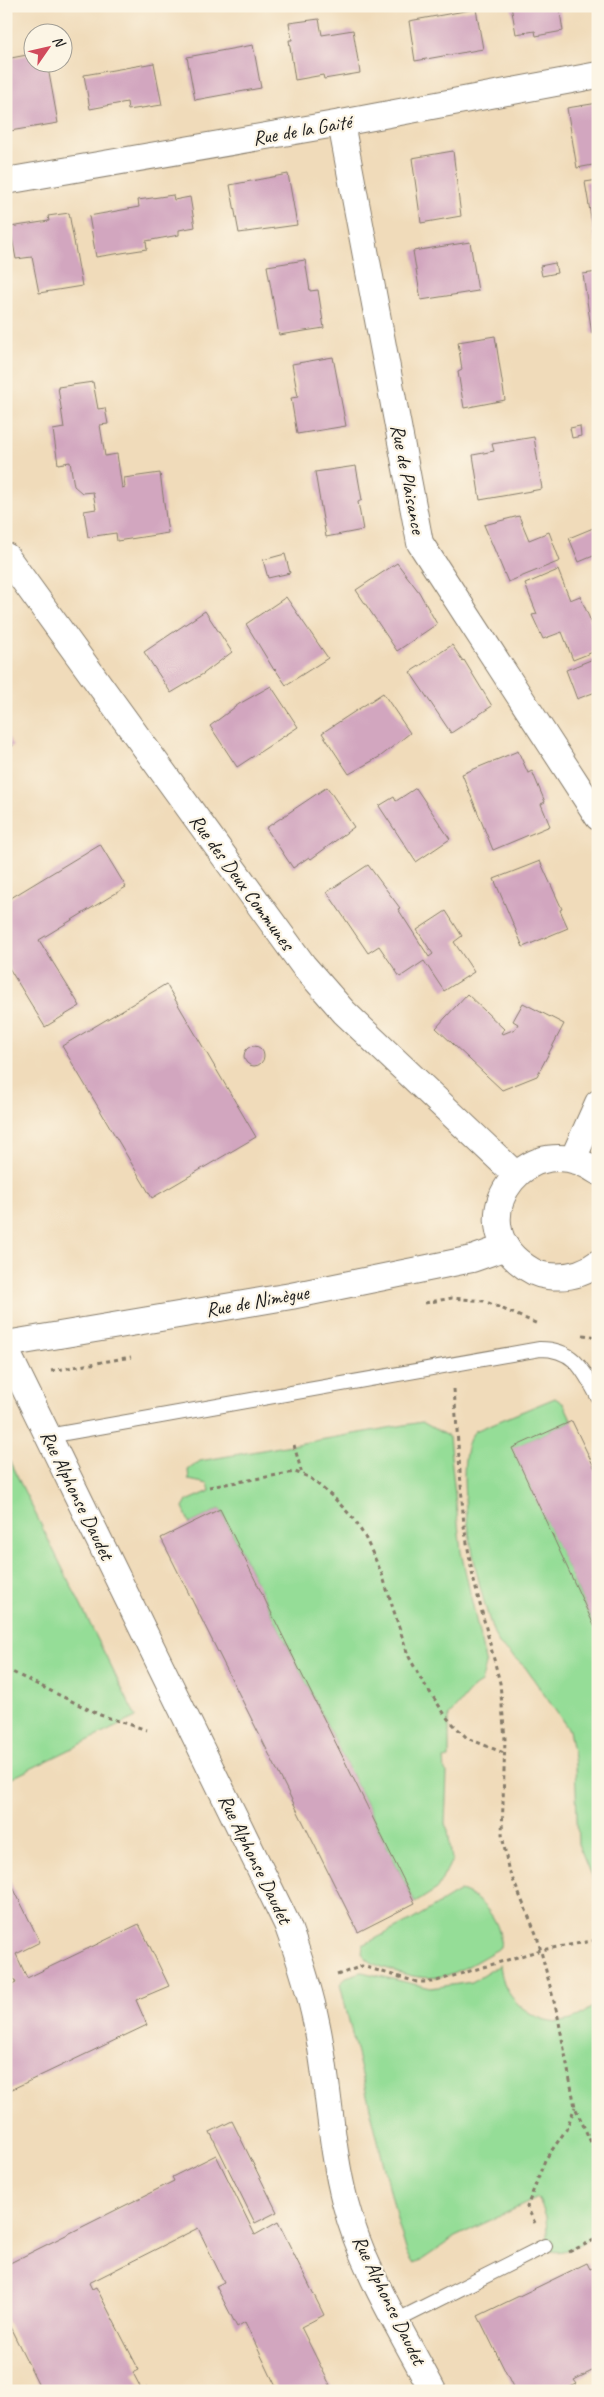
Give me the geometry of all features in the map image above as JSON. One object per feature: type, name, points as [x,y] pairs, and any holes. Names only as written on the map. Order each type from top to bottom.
[{"type":"street","name":"Rue de la Gaité","points":[[6,181],[340,123],[598,75]]},
{"type":"street","name":"Rue de Plaisance","points":[[340,123],[420,543],[598,817]]},
{"type":"street","name":"Rue des Deux Communes","points":[[6,556],[303,966],[344,1012],[516,1175]]},
{"type":"street","points":[[573,1159],[598,1103]]},
{"type":"street","points":[[597,1265],[580,1274],[562,1278],[543,1275],[526,1268],[506,1247],[500,1235],[498,1223],[500,1203],[506,1187],[529,1164],[544,1158],[562,1157],[587,1164],[598,1172]]},
{"type":"street","name":"Rue de Nimègue","points":[[6,1344],[290,1296],[472,1259],[506,1247]]},
{"type":"street","name":"Rue Alphonse Daudet","points":[[6,1350],[287,1924],[307,1983],[317,2027],[335,2159],[345,2204],[360,2246],[396,2321],[433,2391]]},
{"type":"lane","points":[[48,1436],[452,1363],[516,1352],[554,1349],[566,1354],[577,1362],[598,1397]]},
{"type":"lane","points":[[396,2321],[545,2246]]},
{"type":"path","points":[[422,1303],[452,1298],[484,1300],[546,1327]]},
{"type":"path","points":[[581,1334],[598,1336]]},
{"type":"path","points":[[19,1377],[137,1356]]},
{"type":"path","points":[[452,1363],[464,1526],[473,1577],[500,1683],[504,1753],[502,1834],[508,1868],[537,1936],[558,2016],[575,2107],[598,2158]]},
{"type":"path","points":[[294,1445],[302,1475]]},
{"type":"path","points":[[209,1488],[294,1472],[309,1477],[334,1498],[354,1519],[365,1537],[382,1574],[408,1655],[448,1719],[467,1738],[504,1753]]},
{"type":"path","points":[[6,1670],[100,1715],[146,1730]]},
{"type":"path","points":[[307,1983],[338,1975],[362,1966],[417,1982],[433,1982],[541,1950],[598,1940]]},
{"type":"path","points":[[575,2107],[566,2130],[545,2160],[526,2207],[550,2256],[561,2256],[598,2238]]},
{"type":"green space","points":[[555,1398],[564,1404],[572,1421],[513,1448],[598,1634],[598,1893],[578,1844],[575,1764],[569,1730],[525,1667],[499,1644],[495,1636],[475,1563],[465,1499],[464,1470],[467,1447],[475,1431]]},
{"type":"green space","points":[[422,1422],[449,1437],[461,1552],[486,1665],[481,1683],[449,1715],[449,1758],[444,1759],[445,1771],[447,1773],[445,1824],[448,1830],[452,1860],[437,1889],[415,1903],[220,1509],[190,1524],[183,1508],[187,1501],[210,1491],[208,1484],[189,1480],[188,1470],[200,1461]]},
{"type":"green space","points":[[6,1454],[136,1717],[6,1781]]},
{"type":"green space","points":[[460,1891],[476,1899],[490,1913],[499,1930],[500,1948],[448,1975],[424,1978],[379,1966],[371,1962],[362,1953],[363,1945],[412,1920]]},
{"type":"green space","points":[[500,1965],[504,1984],[515,2001],[532,2014],[541,2018],[561,2022],[571,2020],[598,2004],[598,2234],[567,2250],[554,2252],[548,2250],[546,2216],[538,2198],[455,2237],[422,2260],[413,2263],[407,2253],[397,2219],[340,1984],[346,1977],[362,1972],[431,1988],[472,1982]]},
{"type":"building","points":[[511,6],[559,6],[563,31],[536,36],[535,31],[516,34]]},
{"type":"building","points":[[476,9],[483,49],[415,61],[409,21]]},
{"type":"building","points":[[319,19],[322,35],[353,30],[360,73],[324,79],[323,75],[295,80],[289,40],[292,40],[289,23]]},
{"type":"building","points":[[253,45],[261,88],[195,100],[187,57]]},
{"type":"building","points":[[22,56],[22,72],[49,72],[58,123],[10,131],[6,112],[6,59]]},
{"type":"building","points":[[154,63],[162,105],[128,110],[127,102],[90,109],[84,75]]},
{"type":"building","points":[[598,103],[598,164],[577,168],[567,108]]},
{"type":"building","points":[[453,151],[461,216],[421,223],[412,158]]},
{"type":"building","points":[[288,174],[297,225],[239,233],[230,185]]},
{"type":"building","points":[[598,180],[598,241],[595,241],[585,182]]},
{"type":"building","points":[[173,195],[174,200],[190,197],[195,227],[179,230],[179,235],[146,241],[147,249],[96,257],[89,216],[139,207],[138,200]]},
{"type":"building","points":[[69,213],[82,286],[39,293],[32,257],[16,259],[10,227],[49,221],[48,216]]},
{"type":"building","points":[[470,242],[478,291],[421,300],[413,251]]},
{"type":"building","points":[[305,260],[310,291],[318,290],[324,328],[279,335],[267,266]]},
{"type":"building","points":[[555,263],[557,273],[542,276],[540,266]]},
{"type":"building","points":[[598,272],[598,333],[592,334],[583,274]]},
{"type":"building","points":[[495,336],[505,400],[464,408],[458,372],[462,370],[458,342]]},
{"type":"building","points":[[333,357],[346,426],[297,434],[291,398],[298,397],[292,364]]},
{"type":"building","points":[[93,382],[98,409],[105,408],[108,424],[100,425],[105,456],[117,454],[122,488],[125,487],[124,478],[160,473],[168,533],[117,541],[116,533],[88,537],[84,511],[96,509],[93,492],[82,493],[74,486],[70,462],[58,464],[53,430],[64,428],[58,387]]},
{"type":"building","points":[[580,426],[581,436],[572,438],[570,428]]},
{"type":"building","points":[[534,437],[542,489],[480,500],[473,455],[494,451],[492,444]]},
{"type":"building","points":[[356,466],[362,500],[358,502],[363,530],[326,537],[315,472]]},
{"type":"building","points":[[519,516],[529,540],[549,532],[560,561],[508,582],[484,525]]},
{"type":"building","points":[[598,526],[598,554],[579,562],[569,538]]},
{"type":"building","points":[[285,554],[290,573],[268,578],[263,560]]},
{"type":"building","points":[[397,563],[419,592],[437,624],[397,651],[356,590]]},
{"type":"building","points":[[558,570],[570,600],[580,596],[598,638],[598,650],[573,660],[562,632],[543,639],[532,615],[537,614],[525,584]]},
{"type":"building","points":[[286,597],[328,658],[286,685],[274,670],[246,624]]},
{"type":"building","points":[[205,611],[232,652],[203,674],[171,693],[144,652]]},
{"type":"building","points":[[452,645],[464,660],[492,706],[451,733],[410,672]]},
{"type":"building","points":[[598,657],[598,691],[577,699],[566,670]]},
{"type":"building","points":[[271,686],[298,727],[237,767],[210,726],[239,704]]},
{"type":"building","points":[[383,693],[410,733],[381,756],[349,774],[322,733]]},
{"type":"building","points":[[6,732],[13,746],[6,749]]},
{"type":"building","points":[[518,751],[528,773],[532,771],[545,802],[541,804],[550,826],[493,850],[462,774]]},
{"type":"building","points":[[327,787],[354,827],[311,859],[309,857],[293,868],[266,828]]},
{"type":"building","points":[[416,788],[450,839],[416,862],[379,806],[394,797],[396,801]]},
{"type":"building","points":[[100,844],[126,887],[39,940],[80,1006],[45,1027],[6,963],[6,901]]},
{"type":"building","points":[[540,861],[562,909],[560,910],[568,928],[523,947],[494,879]]},
{"type":"building","points":[[368,865],[400,908],[398,909],[429,957],[433,954],[417,930],[446,911],[462,936],[454,942],[474,972],[444,991],[424,961],[400,977],[379,946],[368,953],[327,892]]},
{"type":"building","points":[[166,984],[256,1137],[152,1198],[62,1046]]},
{"type":"building","points":[[467,994],[504,1029],[501,1033],[503,1034],[515,1029],[518,1024],[513,1021],[523,1003],[564,1024],[537,1076],[502,1090],[436,1028]]},
{"type":"building","points":[[254,1046],[261,1049],[264,1056],[261,1063],[254,1066],[247,1063],[244,1056],[247,1049]]},
{"type":"building","points":[[572,1421],[598,1475],[598,1634],[512,1448]]},
{"type":"building","points":[[220,1509],[415,1903],[358,1932],[161,1538]]},
{"type":"building","points":[[6,1873],[40,1942],[16,1954],[27,1978],[139,1924],[169,1986],[136,2000],[147,2025],[6,2092],[6,1988],[16,1983],[6,1965]]},
{"type":"building","points":[[232,2121],[277,2212],[255,2223],[210,2132]]},
{"type":"building","points":[[216,2155],[255,2235],[278,2222],[324,2315],[301,2327],[332,2389],[328,2391],[278,2391],[245,2322],[237,2327],[216,2286],[224,2282],[198,2228],[89,2283],[92,2289],[96,2287],[139,2370],[133,2373],[142,2390],[147,2387],[149,2391],[42,2391],[6,2319],[6,2265],[174,2181],[172,2177]]},
{"type":"building","points":[[587,2263],[590,2269],[598,2266],[598,2368],[574,2380],[577,2384],[561,2391],[515,2391],[478,2316]]}]
